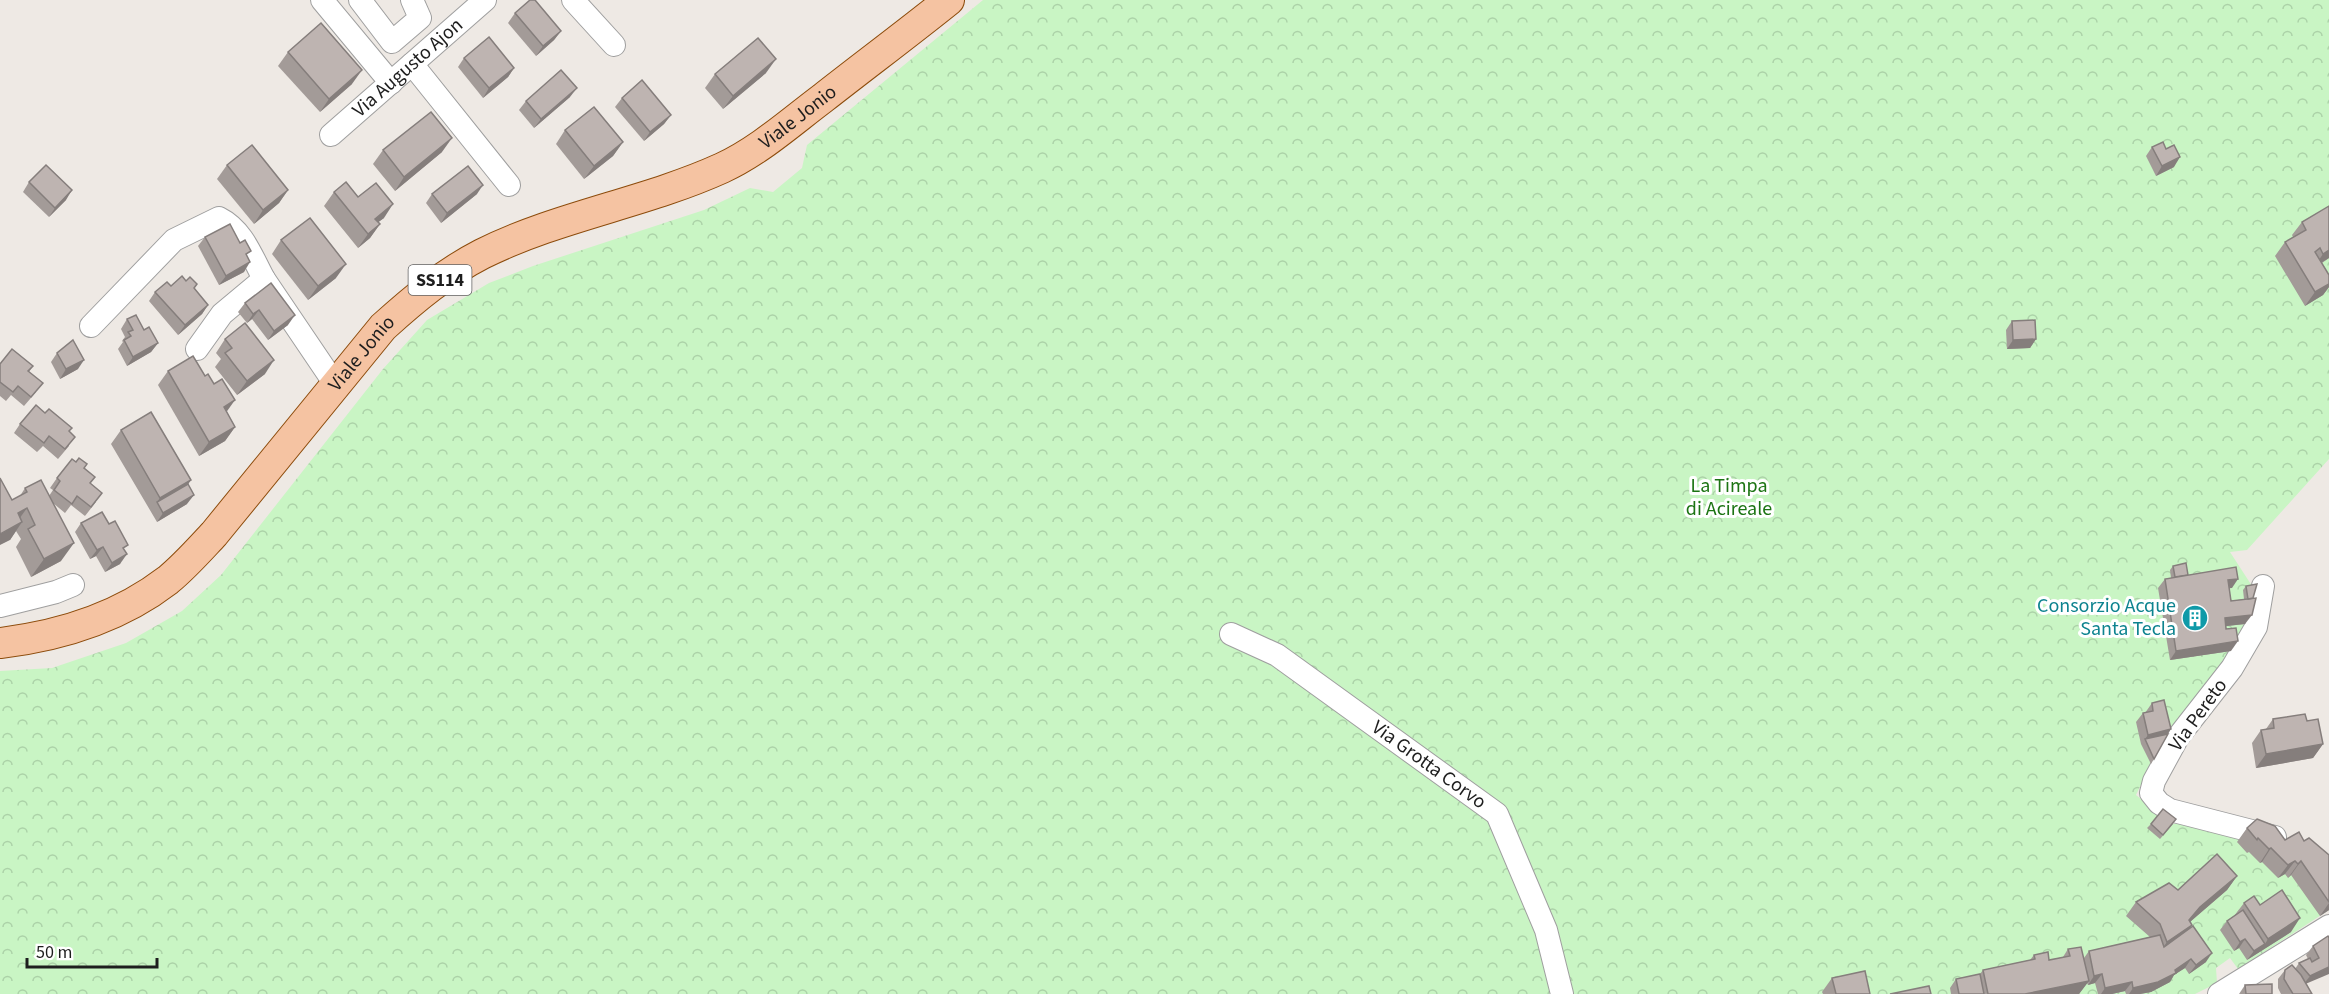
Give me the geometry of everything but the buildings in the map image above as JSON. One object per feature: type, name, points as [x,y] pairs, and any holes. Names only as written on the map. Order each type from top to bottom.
[{"type":"main road","name":"Viale Jonio","points":[[0,643],[33,639],[88,622],[142,597],[167,580],[188,562],[214,534],[383,327],[446,275],[515,240],[677,186],[724,167],[790,124],[949,0]]},
{"type":"street","points":[[322,0],[390,83]]},
{"type":"street","points":[[360,0],[392,42],[420,18],[412,0]]},
{"type":"street","name":"Via Augusto Ajon","points":[[332,135],[485,0]]},
{"type":"street","points":[[573,0],[614,45]]},
{"type":"street","points":[[412,64],[509,185]]},
{"type":"street","points":[[92,326],[174,240],[219,219],[231,224],[240,235],[264,279],[335,384]]},
{"type":"street","points":[[197,349],[222,314],[264,279]]},
{"type":"street","points":[[0,606],[56,592],[73,585]]},
{"type":"street","name":"Via Pereto","points":[[2263,586],[2256,627],[2232,668],[2178,737],[2154,782],[2151,793],[2159,803],[2170,810],[2245,828],[2298,845]]},
{"type":"street","name":"Via Grotta Corvo","points":[[1231,634],[1277,655],[1497,814],[1546,930],[1562,994]]},
{"type":"street","points":[[2219,994],[2329,926]]},
{"type":"green space","name":"La Timpa di Acireale","points":[[983,0],[2329,0],[2329,459],[2247,550],[2230,552],[2254,589],[2245,624],[2231,651],[2151,764],[2136,795],[2173,824],[2212,828],[2233,834],[2329,878],[2329,910],[2238,969],[2230,958],[2216,968],[2217,983],[2195,994],[0,994],[0,671],[52,668],[126,643],[182,611],[221,575],[383,369],[427,320],[489,283],[533,266],[704,210],[750,188],[773,192],[802,168],[807,145]]},
{"type":"place","name":"Consorzio Acque Santa Tecla","points":[[2195,618]]}]
